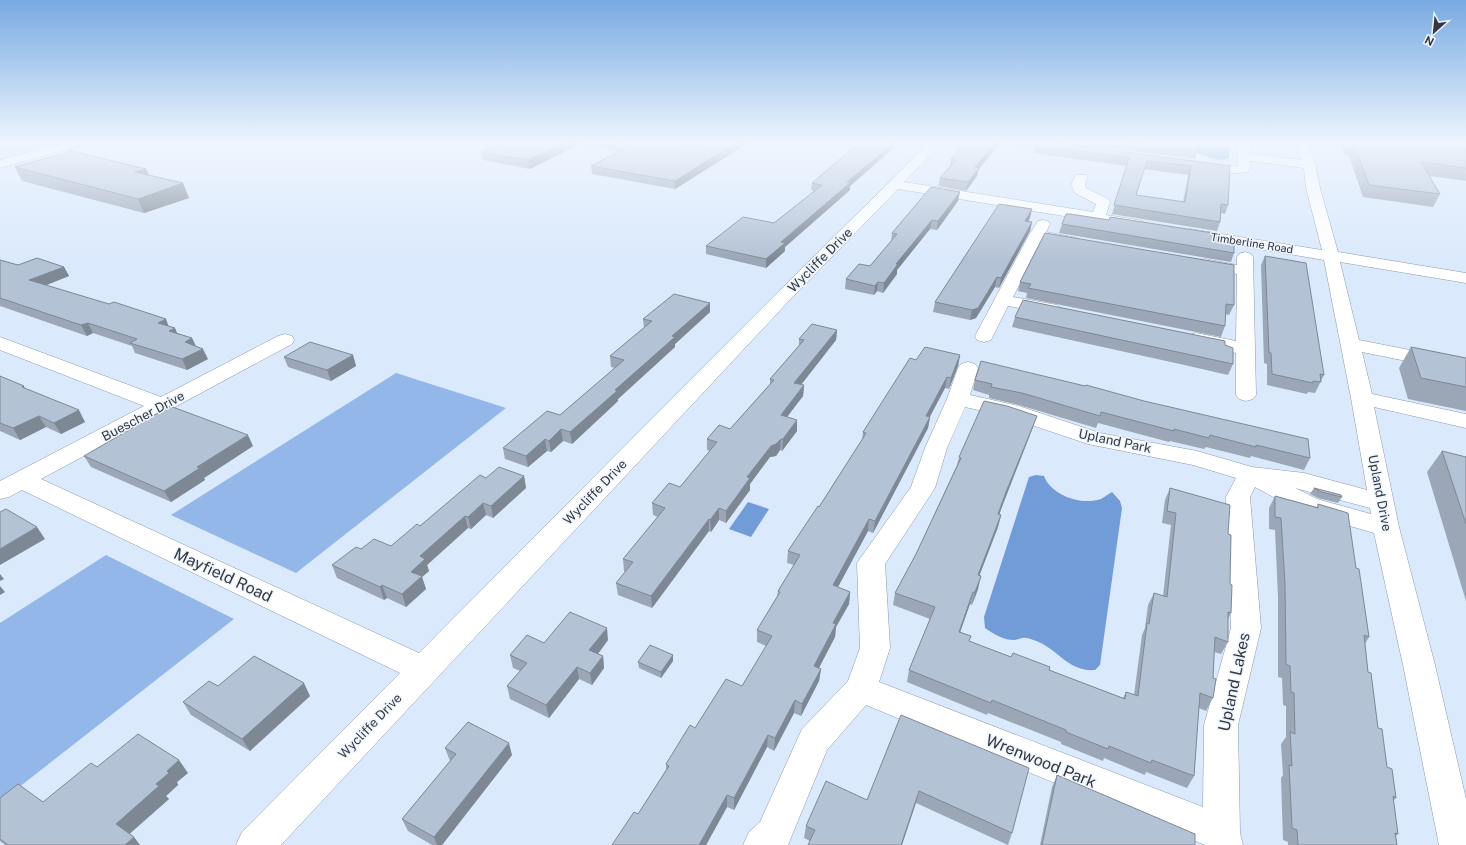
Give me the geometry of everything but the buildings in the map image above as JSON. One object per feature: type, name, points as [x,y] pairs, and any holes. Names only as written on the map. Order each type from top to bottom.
[{"type":"street","name":"Wycliffe Drive","points":[[255,845],[779,301],[899,181]]},
{"type":"street","points":[[1080,181],[1078,185],[1080,190],[1102,202],[1098,218]]},
{"type":"street","name":"Upland Drive","points":[[1313,181],[1362,398],[1384,515],[1419,664],[1458,845]]},
{"type":"street","points":[[896,184],[1044,223],[1083,243]]},
{"type":"street","points":[[1044,223],[1098,218],[1152,227]]},
{"type":"street","points":[[984,336],[1044,223]]},
{"type":"street","name":"Timberline Road","points":[[1175,230],[1466,278]]},
{"type":"street","points":[[1245,242],[1246,395]]},
{"type":"street","points":[[1191,262],[1245,271]]},
{"type":"street","points":[[1003,300],[1066,312]]},
{"type":"street","points":[[1184,336],[1246,349]]},
{"type":"street","name":"Buescher Drive","points":[[11,486],[285,340]]},
{"type":"street","points":[[0,343],[162,405]]},
{"type":"street","points":[[1349,344],[1466,367]]},
{"type":"street","points":[[762,845],[773,835],[814,740],[861,689],[875,648],[871,563],[923,488],[936,448],[958,399],[968,368]]},
{"type":"street","points":[[1362,398],[1466,420]]},
{"type":"street","name":"Upland Park","points":[[958,399],[1011,411],[1096,440],[1197,458],[1250,474],[1308,505],[1384,515]]},
{"type":"street","name":"Upland Lakes","points":[[1223,839],[1221,725],[1246,628],[1238,497],[1250,474]]},
{"type":"street","name":"Mayfield Road","points":[[11,486],[424,670]]},
{"type":"street","name":"Wrenwood Park","points":[[861,689],[1223,839]]},
{"type":"shaded area","points":[[396,373],[506,408],[296,573],[171,515]]},
{"type":"shaded area","points":[[1036,475],[1044,476],[1053,489],[1076,500],[1093,501],[1101,499],[1112,492],[1120,501],[1122,508],[1100,665],[1095,670],[1086,670],[1072,665],[1041,643],[1034,640],[1025,638],[1014,640],[1006,639],[985,628],[984,617],[1029,477]]},
{"type":"shaded area","points":[[748,502],[769,509],[751,537],[729,529]]},
{"type":"shaded area","points":[[106,555],[234,619],[0,802],[0,623]]}]
